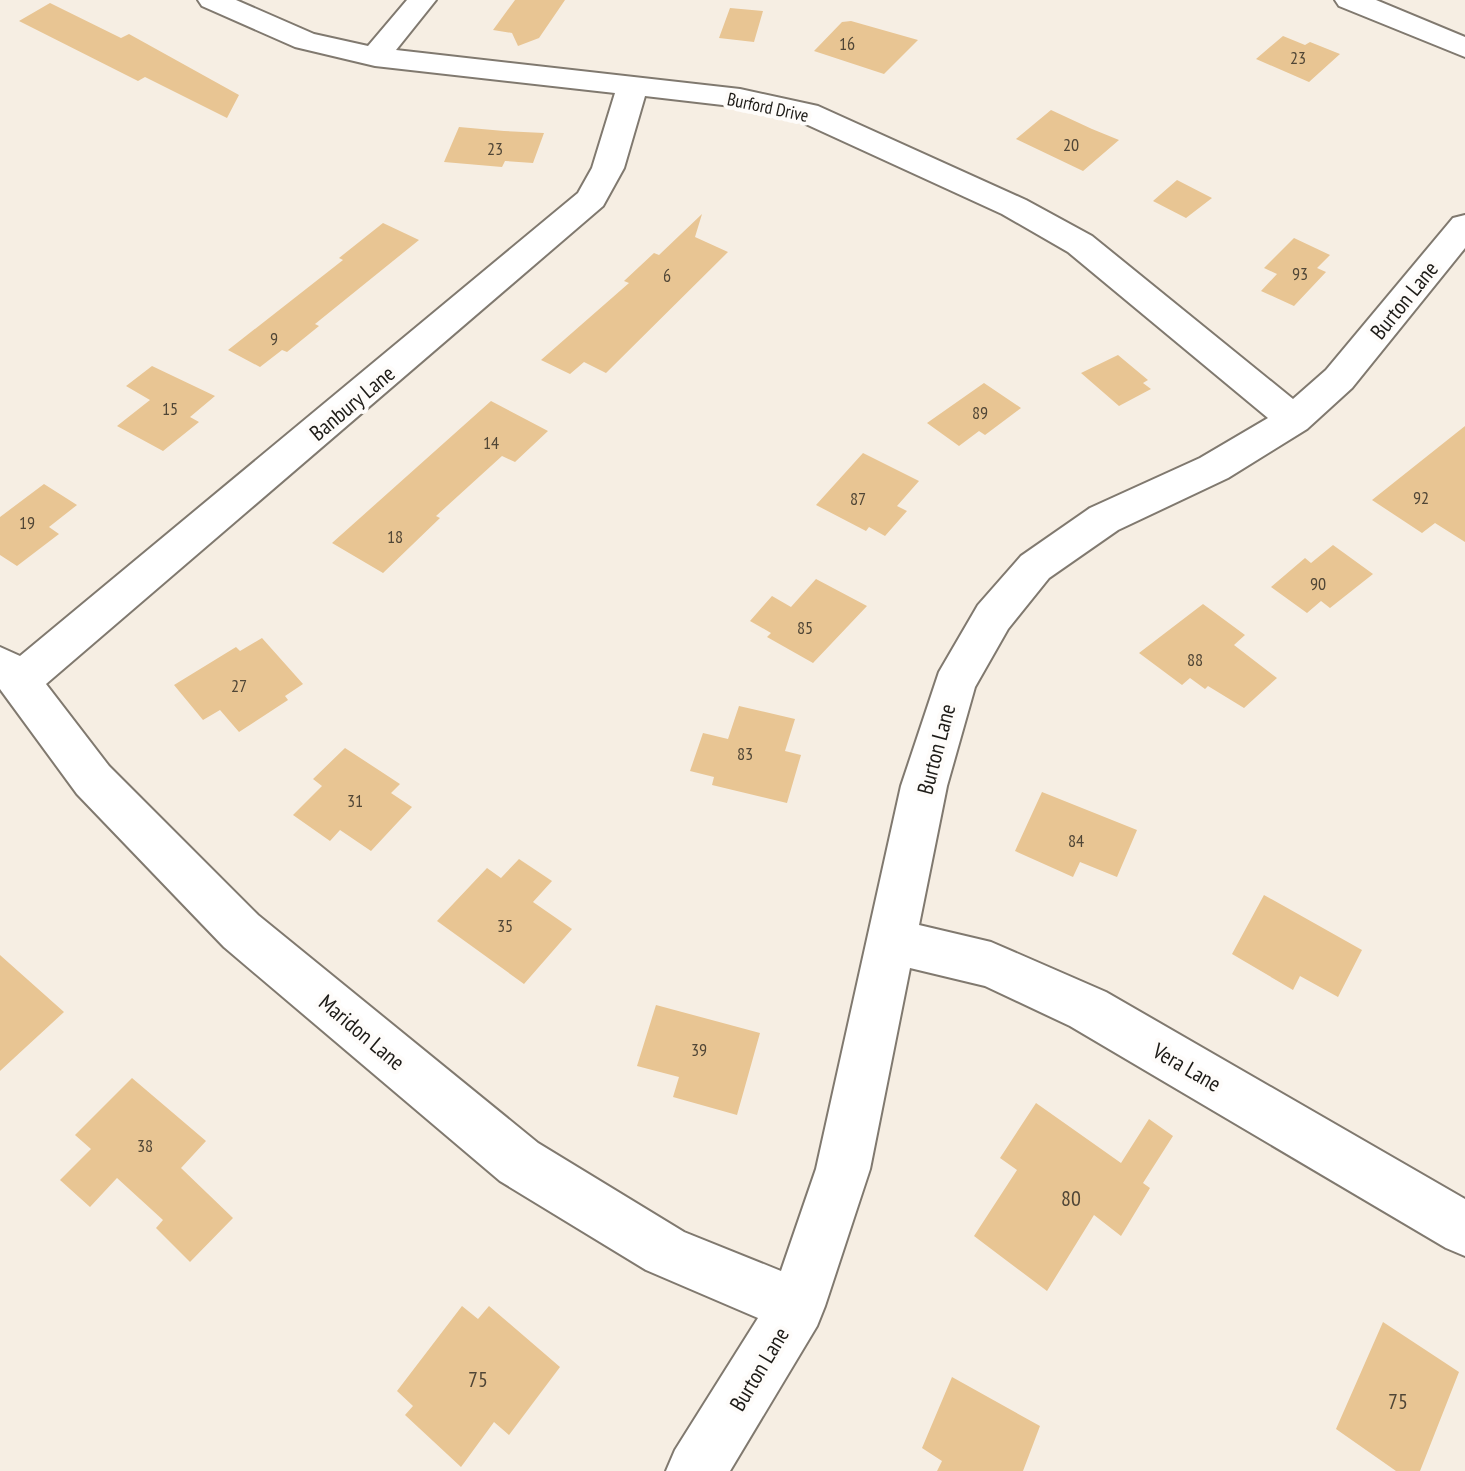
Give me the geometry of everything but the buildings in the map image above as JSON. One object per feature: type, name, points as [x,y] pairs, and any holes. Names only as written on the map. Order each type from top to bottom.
[{"type":"street","name":"Burford Drive","points":[[212,0],[305,41],[375,57],[740,98],[807,113],[1014,207],[1080,244],[1294,420]]},
{"type":"street","points":[[375,57],[422,0]]},
{"type":"street","points":[[1349,0],[1420,26],[1465,48]]},
{"type":"street","name":"Banbury Lane","points":[[10,673],[559,229],[591,199],[608,168],[632,88]]},
{"type":"street","name":"Burton Lane","points":[[696,1471],[797,1306],[843,1169],[924,786],[954,684],[993,617],[1035,567],[1104,519],[1214,468],[1294,420],[1339,379],[1465,226]]},
{"type":"street","name":"Maridon Lane","points":[[10,673],[93,780],[241,931],[519,1162],[665,1251],[797,1306]]},
{"type":"street","name":"Vera Lane","points":[[892,941],[991,965],[1088,1009],[1465,1229]]}]
